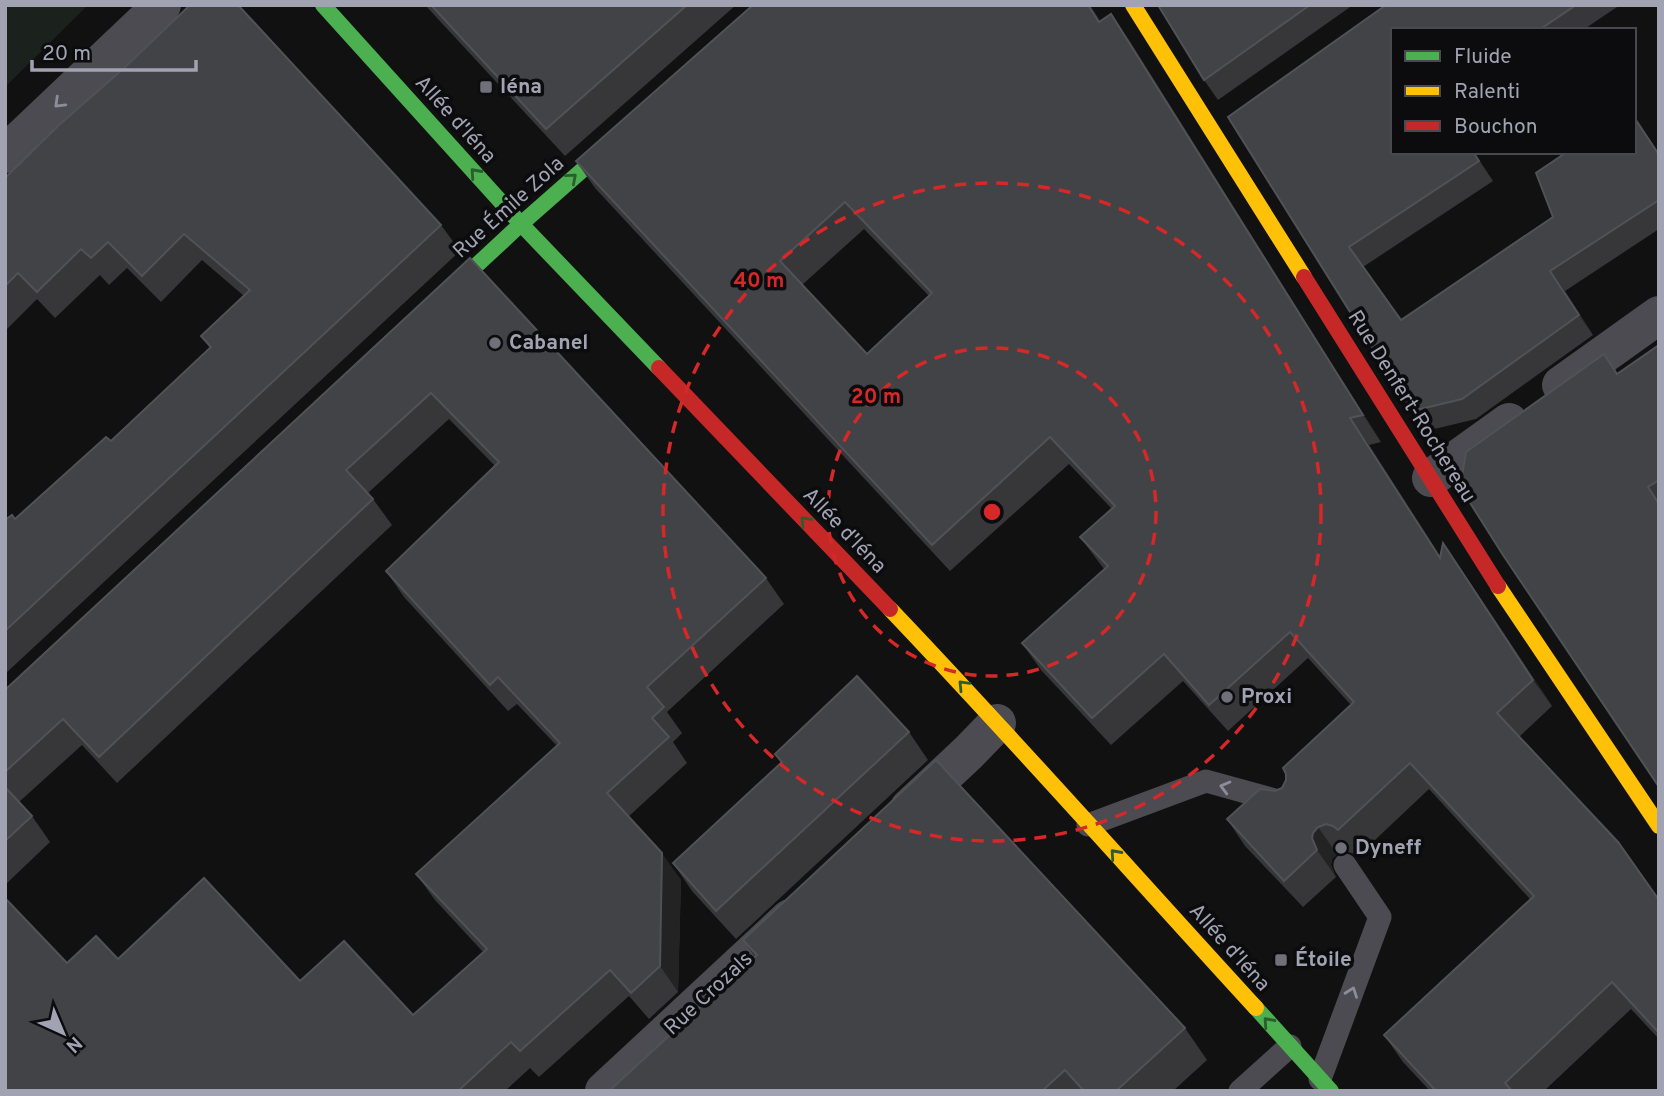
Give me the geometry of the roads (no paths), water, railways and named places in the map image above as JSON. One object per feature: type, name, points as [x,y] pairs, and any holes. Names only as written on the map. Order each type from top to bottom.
[{"type":"main road","name":"Allée d'Iéna","points":[[323,5],[521,223],[966,688],[1325,1085]]},
{"type":"main road","name":"Rue Denfert-Rochereau","points":[[1133,5],[1224,123],[1431,478],[1497,585],[1648,787],[1659,826]]},
{"type":"main road","name":"Rue Émile Zola","points":[[430,308],[521,223],[634,124]]},
{"type":"street","points":[[5,154],[162,5]]},
{"type":"street","points":[[1431,478],[1659,315]]},
{"type":"street","points":[[889,827],[997,723]]},
{"type":"street","name":"Rue Crozals","points":[[604,1091],[819,892]]},
{"type":"lane","points":[[1088,825],[1206,781],[1291,804]]},
{"type":"lane","points":[[1325,1085],[1380,917],[1345,866]]},
{"type":"lane","points":[[1240,1091],[1290,1046]]},
{"type":"place","name":"Iéna","points":[[486,87]]},
{"type":"place","name":"Cabanel","points":[[495,343]]},
{"type":"place","name":"Proxi","points":[[1227,697]]},
{"type":"place","name":"Dyneff","points":[[1341,848]]},
{"type":"place","name":"Étoile","points":[[1281,960]]}]
